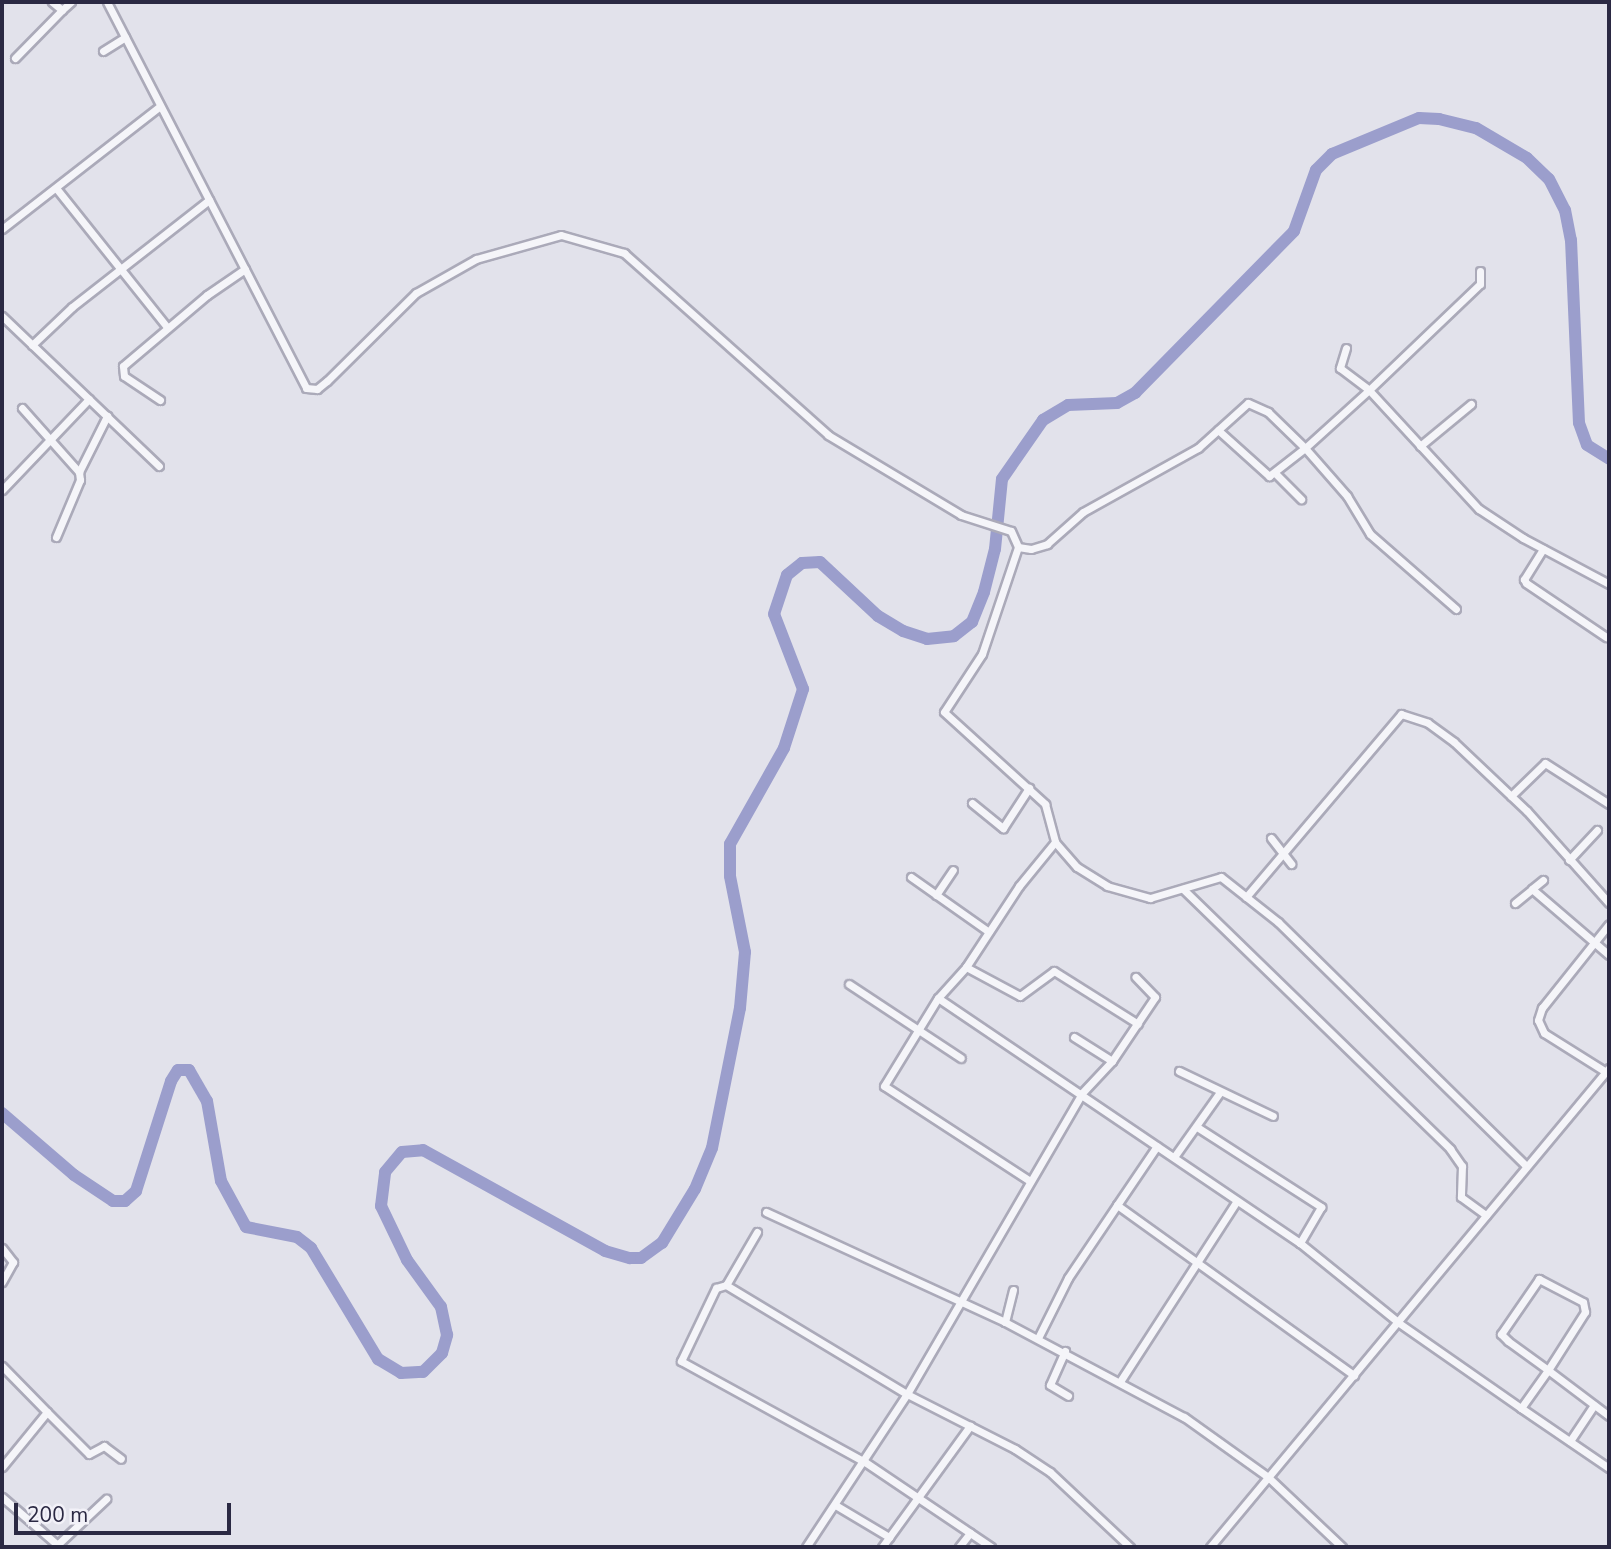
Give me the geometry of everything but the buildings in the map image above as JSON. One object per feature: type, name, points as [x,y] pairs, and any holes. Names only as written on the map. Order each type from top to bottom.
[{"type":"street","points":[[52,2],[62,10]]},
{"type":"street","points":[[15,58],[71,2]]},
{"type":"street","points":[[107,2],[302,384],[313,390],[327,381],[416,293],[475,259],[561,235],[610,247],[639,264],[828,435],[976,522],[1008,530],[1018,547],[982,654],[944,712],[968,738],[1030,788],[1049,813],[1055,842],[1094,880],[1122,892],[1159,897],[1217,876],[1292,936],[1526,1166]]},
{"type":"street","points":[[103,51],[125,37]]},
{"type":"street","points":[[2,229],[160,106]]},
{"type":"street","points":[[56,188],[167,327]]},
{"type":"street","points":[[32,345],[120,268],[208,200]]},
{"type":"street","points":[[160,400],[122,371],[167,327],[245,269]]},
{"type":"street","points":[[1217,430],[1264,473],[1275,473],[1369,390],[1480,284],[1480,271]]},
{"type":"street","points":[[2,316],[159,466]]},
{"type":"street","points":[[1346,348],[1340,368],[1369,390],[1479,509],[1543,549],[1609,583]]},
{"type":"street","points":[[2,490],[89,399]]},
{"type":"street","points":[[1018,547],[1031,549],[1047,544],[1083,512],[1192,452],[1244,405],[1253,403],[1305,448],[1347,496],[1370,534],[1456,609]]},
{"type":"street","points":[[1420,446],[1471,404]]},
{"type":"street","points":[[22,408],[79,472]]},
{"type":"street","points":[[55,537],[80,480],[79,472],[107,416]]},
{"type":"street","points":[[1275,473],[1301,499]]},
{"type":"street","points":[[1543,549],[1524,579],[1525,583],[1606,637]]},
{"type":"street","points":[[1246,897],[1401,714],[1443,734],[1511,796],[1609,903]]},
{"type":"street","points":[[1511,796],[1545,764],[1609,804]]},
{"type":"street","points":[[972,803],[1003,828],[1030,788]]},
{"type":"street","points":[[1569,860],[1597,830]]},
{"type":"street","points":[[1271,838],[1281,856],[1291,864]]},
{"type":"street","points":[[1030,1181],[886,1091],[884,1083],[916,1029],[938,998],[966,967],[1055,842]]},
{"type":"street","points":[[936,895],[953,870]]},
{"type":"street","points":[[911,877],[989,932]]},
{"type":"street","points":[[1515,903],[1543,880]]},
{"type":"street","points":[[1183,889],[1316,1014],[1450,1149],[1462,1166],[1461,1198],[1486,1215]]},
{"type":"street","points":[[1532,890],[1609,955]]},
{"type":"street","points":[[1210,1547],[1608,1070],[1544,1032],[1538,1020],[1542,1007],[1609,924]]},
{"type":"street","points":[[966,967],[1020,996],[1054,971],[1138,1024]]},
{"type":"street","points":[[806,1547],[837,1506],[907,1394],[1082,1093],[1112,1061],[1156,994],[1136,976]]},
{"type":"street","points":[[849,984],[961,1058]]},
{"type":"street","points":[[938,998],[1300,1243],[1399,1323],[1609,1468]]},
{"type":"street","points":[[1074,1037],[1112,1061]]},
{"type":"street","points":[[1179,1071],[1220,1093],[1273,1116]]},
{"type":"street","points":[[1174,1157],[1220,1093]]},
{"type":"street","points":[[1197,1127],[1321,1207],[1300,1243]]},
{"type":"street","points":[[1038,1338],[1068,1278],[1157,1146]]},
{"type":"street","points":[[1121,1380],[1237,1201]]},
{"type":"street","points":[[1117,1205],[1354,1376]]},
{"type":"street","points":[[766,1212],[962,1301],[1121,1380],[1184,1417],[1268,1477],[1338,1546]]},
{"type":"street","points":[[757,1232],[726,1285],[716,1288],[681,1361],[865,1462],[991,1547]]},
{"type":"street","points":[[2,1248],[13,1262],[2,1282]]},
{"type":"street","points":[[1521,1408],[1548,1370],[1586,1308],[1583,1302],[1539,1279],[1500,1332],[1548,1370],[1609,1416]]},
{"type":"street","points":[[726,1285],[907,1394],[1050,1472],[1130,1547]]},
{"type":"street","points":[[1005,1322],[1013,1290]]},
{"type":"street","points":[[1065,1351],[1050,1385],[1068,1396]]},
{"type":"street","points":[[2,1366],[89,1454],[104,1446],[121,1458]]},
{"type":"street","points":[[1570,1441],[1594,1405]]},
{"type":"street","points":[[2,1467],[47,1412]]},
{"type":"street","points":[[882,1547],[970,1426]]},
{"type":"street","points":[[2,1497],[57,1547],[106,1499]]},
{"type":"street","points":[[837,1506],[889,1537]]},
{"type":"street","points":[[959,1547],[970,1533]]},
{"type":"waterway","points":[[2,1113],[74,1175],[113,1201],[125,1201],[136,1191],[171,1081],[178,1070],[189,1070],[207,1101],[221,1181],[246,1227],[297,1237],[311,1248],[378,1359],[401,1373],[423,1372],[442,1353],[447,1335],[441,1307],[407,1260],[381,1206],[385,1172],[402,1152],[423,1150],[605,1251],[630,1258],[641,1258],[662,1243],[695,1189],[712,1148],[740,1008],[745,952],[730,876],[730,844],[784,748],[803,689],[774,614],[787,575],[802,563],[820,562],[878,616],[903,631],[927,639],[954,636],[972,622],[984,592],[995,549],[1002,479],[1043,420],[1068,405],[1117,403],[1135,393],[1294,231],[1316,170],[1332,154],[1419,118],[1439,119],[1476,128],[1527,158],[1549,179],[1565,210],[1571,240],[1579,423],[1587,445],[1609,459]]}]
